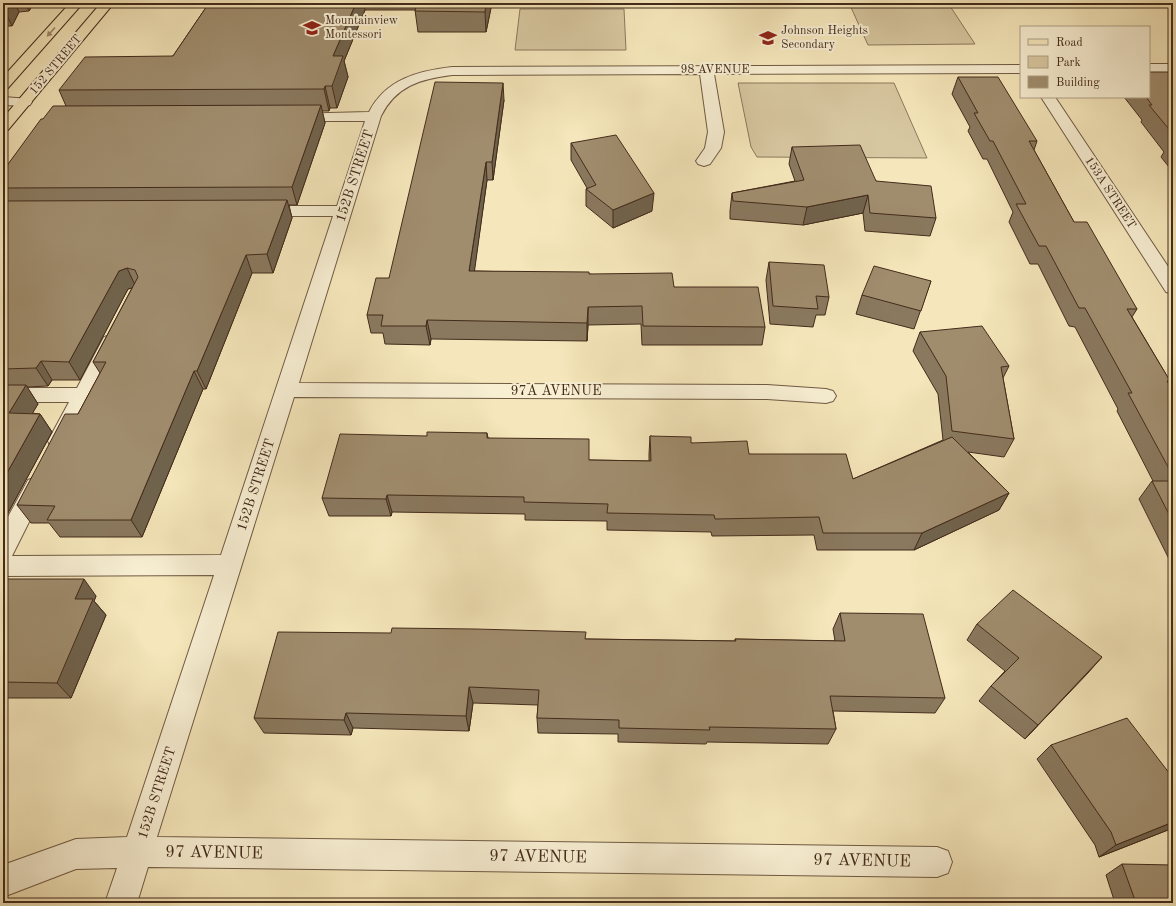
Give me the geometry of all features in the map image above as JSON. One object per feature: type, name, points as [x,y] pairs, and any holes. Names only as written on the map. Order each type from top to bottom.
[{"type":"main road","name":"152 STREET","points":[[3,85],[77,3]]},
{"type":"main road","name":"152 STREET","points":[[3,127],[108,3]]},
{"type":"street","points":[[1150,68],[1173,68]]},
{"type":"street","name":"98 AVENUE","points":[[410,81],[434,74],[452,71],[1020,69]]},
{"type":"street","points":[[704,161],[713,148],[716,132],[706,70]]},
{"type":"street","name":"152B STREET","points":[[121,903],[374,116],[386,95],[396,87],[410,81]]},
{"type":"street","name":"153A STREET","points":[[1049,98],[1173,288]]},
{"type":"street","points":[[3,102],[24,102]]},
{"type":"street","points":[[276,117],[374,116]]},
{"type":"street","points":[[242,211],[344,211]]},
{"type":"street","points":[[3,549],[118,328]]},
{"type":"street","name":"97A AVENUE","points":[[286,390],[767,392],[826,396]]},
{"type":"street","points":[[3,395],[84,394]]},
{"type":"street","points":[[3,566],[230,565]]},
{"type":"street","name":"97 AVENUE","points":[[3,881],[76,854],[138,852],[937,862]]},
{"type":"green space","points":[[849,3],[948,3],[975,44],[868,45]]},
{"type":"green space","points":[[520,9],[624,9],[626,50],[515,50]]},
{"type":"green space","points":[[738,83],[894,83],[927,158],[757,157],[751,147]]},
{"type":"building","points":[[209,3],[356,3],[333,56],[343,56],[332,86],[325,86],[324,89],[59,90],[85,57],[173,56]]},
{"type":"building","points":[[417,3],[486,3],[485,12],[415,11]]},
{"type":"building","points":[[1150,72],[1168,72],[1173,78],[1173,134],[1149,105],[1152,105],[1147,98],[1150,98]]},
{"type":"building","points":[[958,77],[998,77],[1037,141],[1029,141],[1074,222],[1087,222],[1137,309],[1127,309],[1170,381],[1167,381],[1173,391],[1173,476],[1128,393],[1132,393],[1085,308],[1079,308],[1046,246],[1039,246],[1016,204],[1026,204],[993,141],[990,141],[974,113],[978,113]]},
{"type":"building","points":[[435,82],[503,83],[492,162],[486,162],[469,271],[589,272],[589,274],[672,273],[674,287],[758,287],[765,327],[643,326],[642,306],[588,307],[587,323],[427,320],[426,326],[381,326],[383,315],[367,315],[376,278],[389,278]]},
{"type":"building","points":[[321,105],[292,187],[3,188],[3,171],[41,119],[43,119],[53,106]]},
{"type":"building","points":[[616,135],[654,193],[613,210],[586,189],[596,185],[571,143]]},
{"type":"building","points":[[860,145],[876,181],[931,186],[936,218],[870,213],[868,195],[807,207],[733,201],[732,193],[804,180],[792,147]]},
{"type":"building","points":[[287,200],[267,254],[246,255],[197,371],[194,371],[131,520],[47,520],[55,506],[17,505],[65,414],[78,414],[106,362],[93,362],[138,277],[135,270],[127,268],[119,271],[69,362],[41,361],[36,368],[3,369],[3,201]]},
{"type":"building","points":[[769,262],[824,265],[829,297],[816,296],[818,309],[773,306]]},
{"type":"building","points":[[874,266],[931,281],[921,311],[862,295]]},
{"type":"building","points":[[982,326],[1009,366],[1001,367],[1014,439],[952,431],[946,376],[920,332]]},
{"type":"building","points":[[3,385],[26,385],[9,413],[40,414],[3,480]]},
{"type":"building","points":[[427,432],[487,433],[487,438],[589,439],[589,460],[651,461],[650,436],[691,437],[691,443],[747,441],[749,454],[846,454],[853,479],[952,437],[1009,493],[922,533],[823,533],[819,517],[715,519],[714,515],[607,513],[608,504],[524,502],[524,497],[387,495],[386,499],[322,498],[340,434],[427,436]]},
{"type":"building","points":[[1152,481],[1173,481],[1173,522]]},
{"type":"building","points":[[3,579],[84,579],[75,599],[93,599],[57,683],[3,682]]},
{"type":"building","points":[[1013,590],[1102,657],[1038,725],[991,686],[1019,658],[977,624]]},
{"type":"building","points":[[840,613],[923,614],[945,698],[830,696],[836,729],[709,727],[710,730],[619,728],[619,720],[537,718],[539,690],[469,687],[466,716],[346,713],[344,720],[254,718],[278,632],[391,633],[392,628],[476,629],[586,632],[585,639],[845,641]]},
{"type":"building","points":[[1127,718],[1173,778],[1173,822],[1116,845],[1111,832],[1051,745]]},
{"type":"building","points":[[1122,864],[1173,865],[1173,903],[1136,903]]},
{"type":"place","name":"Mountainview Montessori","points":[[312,28]]},
{"type":"place","name":"Johnson Heights Secondary","points":[[768,38]]}]
